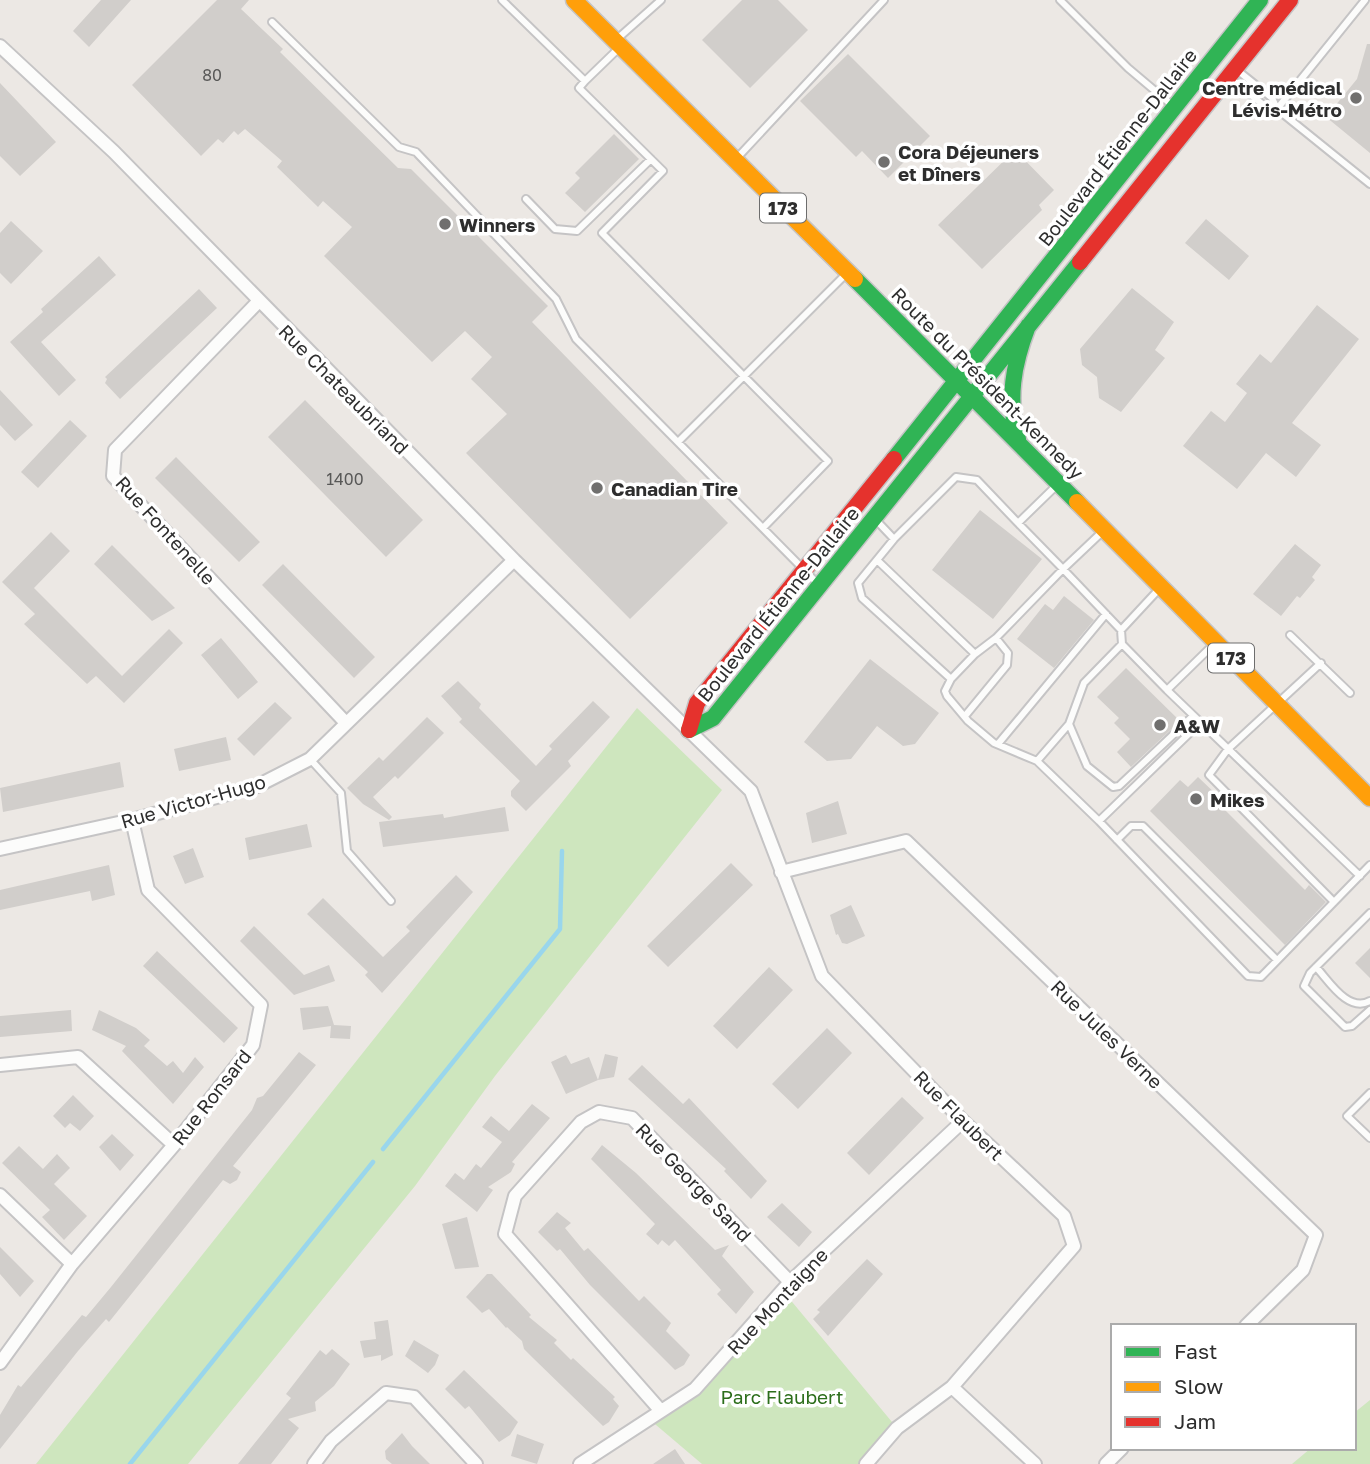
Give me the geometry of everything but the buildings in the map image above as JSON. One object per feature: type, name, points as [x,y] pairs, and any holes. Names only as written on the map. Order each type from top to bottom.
[{"type":"street","name":"Route du Président-Kennedy","points":[[574,0],[1020,443],[1370,798]]},
{"type":"street","name":"Boulevard Étienne-Dallaire","points":[[689,730],[696,703],[1259,0]]},
{"type":"street","name":"Boulevard Étienne-Dallaire","points":[[689,730],[713,718],[1290,0]]},
{"type":"street","name":"Rue Chateaubriand","points":[[0,47],[114,152],[258,302],[514,560],[689,730]]},
{"type":"street","name":"Rue Fontenelle","points":[[258,302],[115,450],[113,476],[346,723]]},
{"type":"street","points":[[1020,443],[1012,422],[1009,390],[1013,362],[1028,326]]},
{"type":"street","name":"Rue Victor-Hugo","points":[[0,849],[132,820],[257,786],[310,759],[514,560]]},
{"type":"street","name":"Rue Flaubert","points":[[689,730],[751,791],[822,976],[963,1121],[1064,1216],[1074,1246],[952,1387],[897,1428],[866,1464]]},
{"type":"street","name":"Rue Ronsard","points":[[0,1363],[72,1265],[174,1145],[253,1045],[261,1005],[148,890],[132,820]]},
{"type":"street","name":"Rue Jules Verne","points":[[781,872],[906,841],[1316,1235],[1303,1270],[1248,1324]]},
{"type":"street","points":[[0,1065],[78,1057],[174,1145]]},
{"type":"street","name":"Rue George Sand","points":[[661,1411],[505,1234],[516,1196],[581,1122],[599,1112],[632,1118],[790,1282]]},
{"type":"street","name":"Rue Montaigne","points":[[580,1464],[695,1389],[790,1282],[963,1121]]},
{"type":"street","points":[[0,1195],[72,1265]]},
{"type":"street","points":[[952,1387],[1035,1464]]},
{"type":"street","points":[[314,1464],[331,1441],[386,1393],[414,1397],[475,1464]]},
{"type":"street","points":[[1106,1464],[1120,1450]]},
{"type":"lane","points":[[502,0],[585,81]]},
{"type":"lane","points":[[661,0],[617,43],[579,88],[663,171],[603,233],[828,461],[763,528]]},
{"type":"lane","points":[[735,160],[884,0]]},
{"type":"lane","points":[[1060,0],[1128,68],[1175,108]]},
{"type":"lane","points":[[1277,109],[1365,0]]},
{"type":"lane","points":[[272,22],[399,147],[416,152],[556,299],[576,339],[820,586]]},
{"type":"lane","points":[[1232,73],[1266,107],[1277,109],[1370,184]]},
{"type":"lane","points":[[526,199],[555,229],[577,231],[651,159]]},
{"type":"lane","points":[[678,442],[848,272]]},
{"type":"lane","points":[[951,679],[862,598],[858,583],[894,539],[956,477],[977,480],[1121,630],[1122,644],[1192,716],[1360,876]]},
{"type":"lane","points":[[1017,523],[1059,483]]},
{"type":"lane","points":[[874,519],[894,539]]},
{"type":"lane","points":[[1104,530],[951,679],[945,691],[947,696],[965,716],[998,744],[1037,761],[1099,821],[1248,976],[1261,977],[1370,866]]},
{"type":"lane","points":[[877,560],[975,654]]},
{"type":"lane","points":[[1121,630],[1161,587]]},
{"type":"lane","points":[[998,744],[1106,614]]},
{"type":"lane","points":[[1290,635],[1350,692]]},
{"type":"lane","points":[[965,716],[1007,665],[1008,653],[996,638]]},
{"type":"lane","points":[[1167,690],[1216,642]]},
{"type":"lane","points":[[1037,761],[1069,724],[1084,683],[1122,644]]},
{"type":"lane","points":[[1321,663],[1228,750],[1210,771],[1210,778],[1334,902]]},
{"type":"lane","points":[[1069,724],[1087,765],[1112,787],[1119,786],[1192,716]]},
{"type":"lane","points":[[1099,821],[1200,723]]},
{"type":"lane","points":[[310,759],[341,793],[347,852],[391,901]]},
{"type":"lane","points":[[1117,840],[1131,826],[1143,826],[1277,961]]},
{"type":"lane","points":[[1370,913],[1305,979],[1304,986],[1345,1027],[1352,1026],[1370,1010]]},
{"type":"lane","points":[[1316,967],[1352,1003],[1362,1005],[1370,1001]]},
{"type":"lane","points":[[1370,1093],[1348,1116],[1370,1138]]},
{"type":"green space","points":[[637,708],[722,790],[495,1076],[415,1186],[188,1464],[36,1464]]},
{"type":"green space","name":"Parc Flaubert","points":[[783,1291],[897,1428],[866,1464],[702,1464],[649,1419],[695,1389]]},
{"type":"green space","points":[[1370,1400],[1370,1464],[1292,1464],[1309,1450],[1356,1450],[1356,1411]]},
{"type":"waterway","points":[[383,1149],[560,929],[562,851]]},
{"type":"waterway","points":[[130,1464],[373,1162]]},
{"type":"traffic: fast","points":[[894,459],[1260,0]]},
{"type":"traffic: fast","points":[[689,730],[713,718],[1080,262]]},
{"type":"traffic: fast","points":[[855,279],[1077,502]]},
{"type":"traffic: fast","points":[[1018,439],[1013,410],[1013,382],[1028,326]]},
{"type":"traffic: slow","points":[[574,0],[855,279]]},
{"type":"traffic: slow","points":[[1077,502],[1370,798]]},
{"type":"traffic: jam","points":[[1080,262],[1290,0]]},
{"type":"traffic: jam","points":[[689,730],[697,703],[894,459]]},
{"type":"place","name":"Centre médical Lévis-Métro","points":[[1356,98]]},
{"type":"place","name":"Cora Déjeuners et Dîners","points":[[884,162]]},
{"type":"place","name":"Winners","points":[[445,224]]},
{"type":"place","name":"Canadian Tire","points":[[597,488]]},
{"type":"place","name":"A&W","points":[[1160,725]]},
{"type":"place","name":"Mikes","points":[[1196,799]]}]
